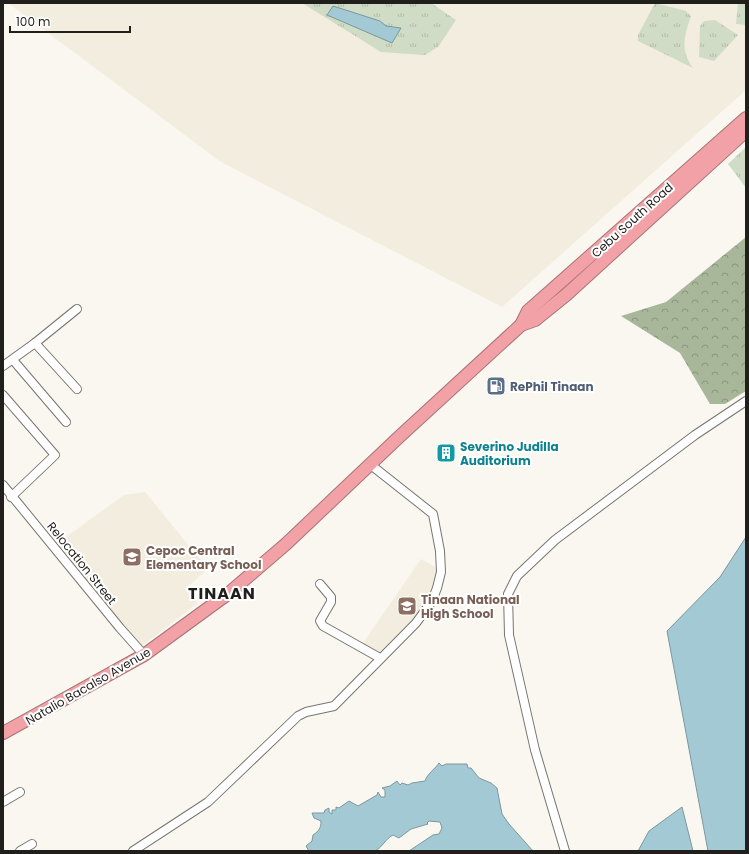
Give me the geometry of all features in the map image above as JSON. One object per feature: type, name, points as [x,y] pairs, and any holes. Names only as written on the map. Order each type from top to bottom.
[{"type":"highway","name":"Cebu South Road","points":[[371,465],[521,325],[528,311],[746,118]]},
{"type":"highway","name":"Cebu South Road","points":[[521,325],[535,320],[566,295],[746,130]]},
{"type":"highway","name":"Natalio Bacalso Avenue","points":[[3,733],[144,655],[229,593],[286,544],[371,465]]},
{"type":"street","points":[[3,366],[13,360],[77,309]]},
{"type":"street","points":[[35,343],[77,389]]},
{"type":"street","points":[[13,360],[66,422]]},
{"type":"street","points":[[3,395],[55,455],[11,497]]},
{"type":"street","points":[[565,851],[535,750],[510,643],[508,594],[517,576],[554,540],[695,435],[746,401]]},
{"type":"street","points":[[133,851],[208,802],[298,716],[306,712],[334,706],[416,623],[432,601],[441,572],[440,551],[433,514],[371,465]]},
{"type":"street","name":"Relocation Street","points":[[3,484],[11,497],[144,655]]},
{"type":"street","points":[[320,584],[331,597],[331,602],[320,621],[323,626],[380,658]]},
{"type":"street","points":[[3,802],[20,792]]},
{"type":"street","points":[[20,851],[32,844]]},
{"type":"shaded area","points":[[8,3],[746,3],[746,90],[502,307],[221,162]]},
{"type":"shaded area","name":"Cepoc Central Elementary School","points":[[145,492],[208,569],[185,589],[198,603],[142,646],[55,545],[124,495]]},
{"type":"shaded area","name":"Tinaan National High School","points":[[421,559],[435,567],[437,574],[436,583],[420,613],[379,656],[361,646]]},
{"type":"green space","points":[[302,3],[431,3],[456,20],[438,47],[425,55],[381,52]]},
{"type":"green space","points":[[655,3],[686,11],[691,16],[684,43],[686,55],[693,68],[638,41],[638,35]]},
{"type":"green space","points":[[738,3],[746,3],[746,25],[736,24]]},
{"type":"green space","points":[[715,20],[738,35],[714,61],[699,57],[700,26],[704,21]]},
{"type":"green space","points":[[746,147],[746,188],[728,164]]},
{"type":"green space","points":[[746,237],[746,391],[725,404],[710,404],[680,353],[621,316],[666,302]]},
{"type":"water","points":[[333,6],[380,21],[386,26],[401,28],[392,43],[327,15]]},
{"type":"water","points":[[746,537],[746,851],[708,851],[667,631],[720,577]]},
{"type":"water","points":[[439,763],[442,766],[446,764],[467,764],[468,768],[471,768],[479,778],[491,783],[497,788],[502,814],[533,851],[409,851],[433,835],[439,834],[442,828],[440,822],[429,821],[427,823],[428,824],[411,829],[399,838],[393,835],[375,851],[309,851],[306,846],[312,841],[313,835],[319,829],[321,823],[321,821],[314,818],[312,813],[324,813],[325,810],[329,808],[329,812],[332,814],[332,810],[336,810],[336,807],[339,808],[349,801],[358,806],[377,795],[378,792],[381,797],[385,797],[385,790],[382,788],[390,786],[397,781],[400,785],[402,783],[408,785],[425,781]]},
{"type":"water","points":[[682,807],[693,851],[638,851],[649,831]]},
{"type":"place","name":"RePhil Tinaan","points":[[496,386]]},
{"type":"place","name":"Severino Judilla Auditorium","points":[[446,453]]},
{"type":"place","name":"Cepoc Central Elementary School","points":[[132,557]]},
{"type":"place","name":"Tinaan National High School","points":[[407,606]]},
{"type":"district","name":"TINAAN","points":[[222,593]]}]
